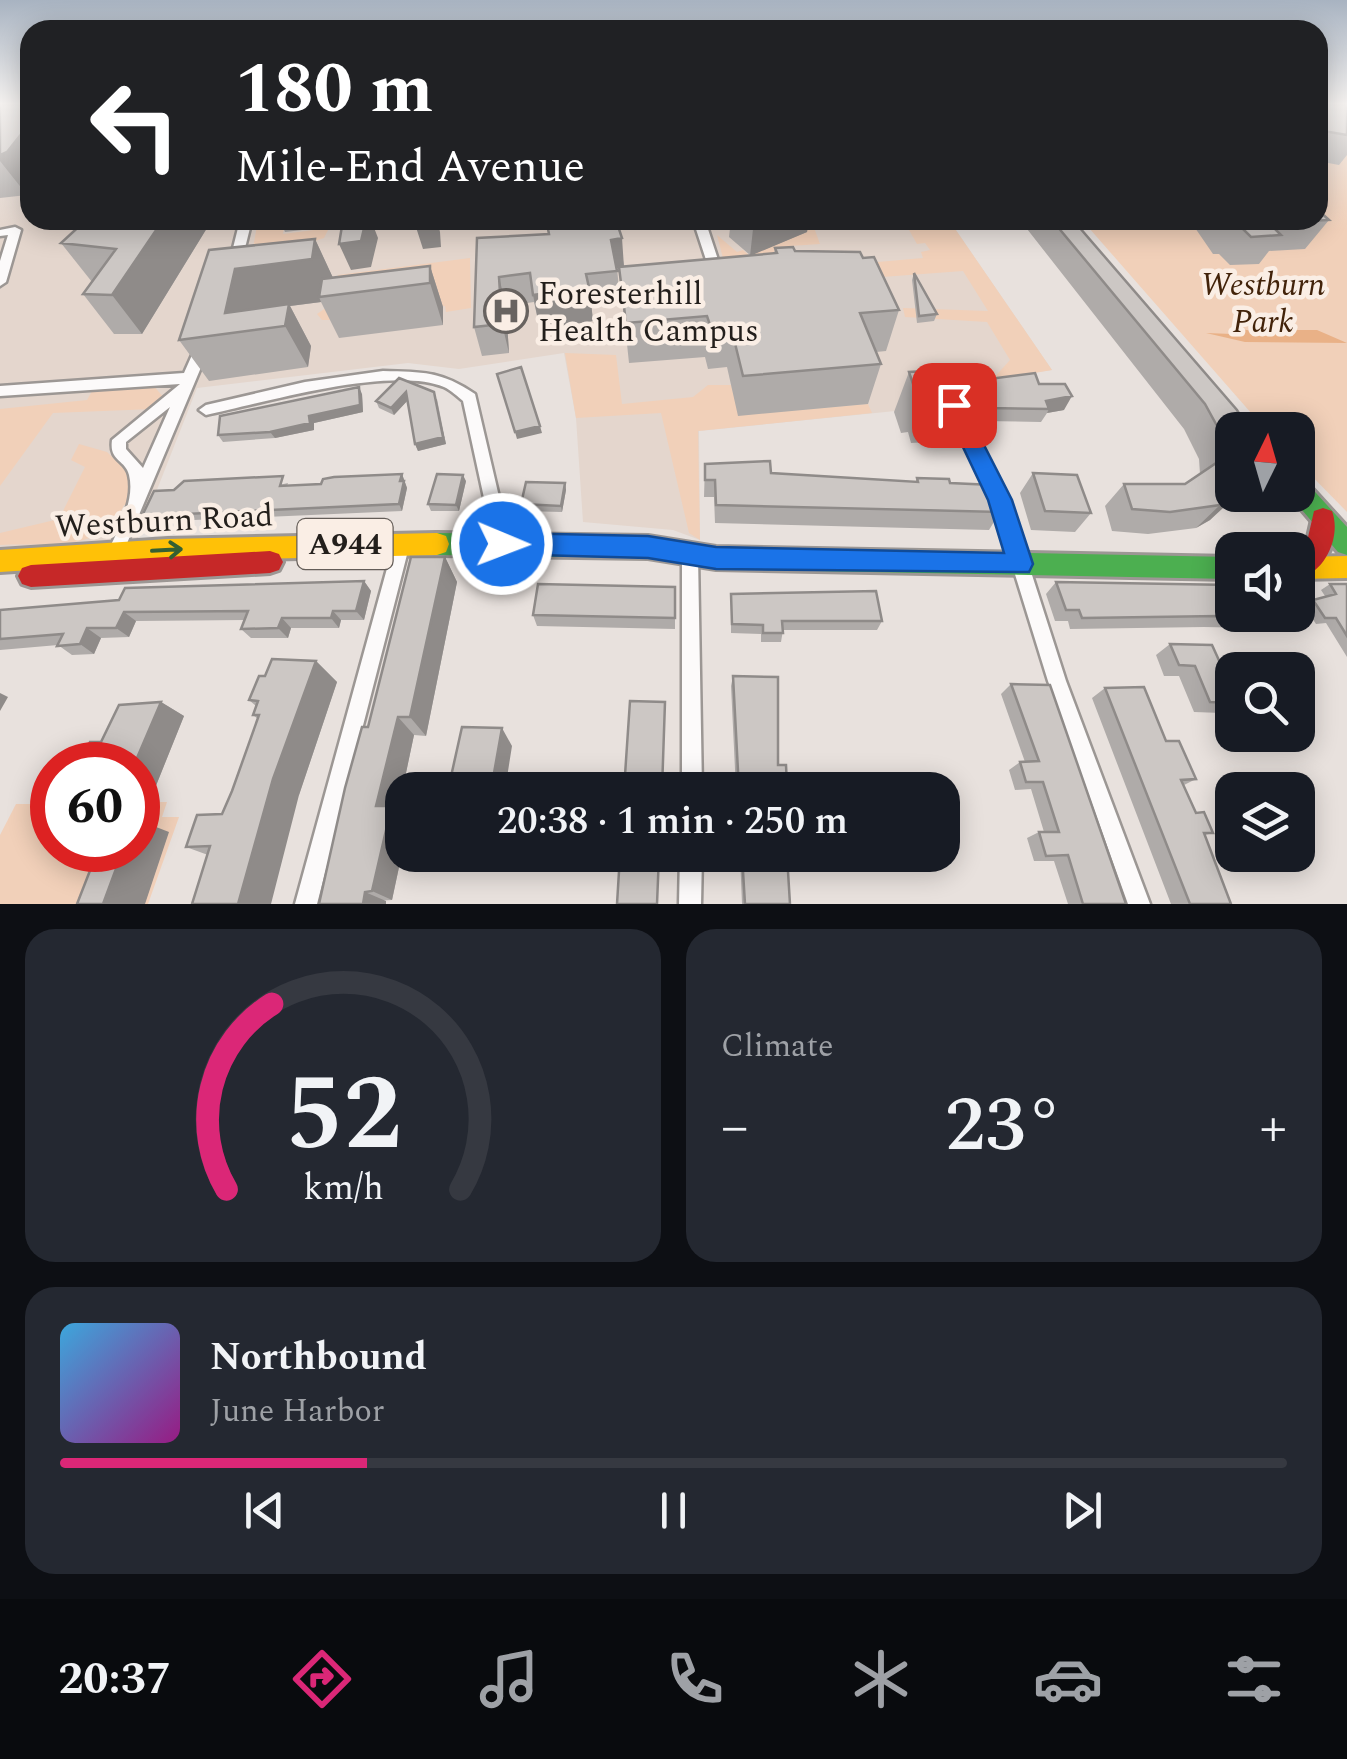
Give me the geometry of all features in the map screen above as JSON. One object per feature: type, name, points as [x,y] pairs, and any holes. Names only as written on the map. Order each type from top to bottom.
[{"type":"main road","points":[[1315,509],[1347,544]]},
{"type":"main road","points":[[1315,554],[1323,518]]},
{"type":"main road","name":"Westburn Road","points":[[0,561],[110,563],[502,550],[1215,568]]},
{"type":"main road","name":"Westburn Road","points":[[0,578],[110,563]]},
{"type":"main road","points":[[1315,567],[1347,566]]},
{"type":"street","points":[[0,232],[16,230],[0,282]]},
{"type":"street","points":[[230,278],[243,230]]},
{"type":"street","points":[[702,230],[719,281]]},
{"type":"street","points":[[110,563],[209,330]]},
{"type":"street","points":[[206,410],[386,374],[442,377],[470,398],[502,550]]},
{"type":"street","points":[[0,391],[188,382]]},
{"type":"street","points":[[135,506],[136,469],[116,446],[188,382]]},
{"type":"street","points":[[954,405],[1000,500],[1056,681],[1139,904]]},
{"type":"street","points":[[128,432],[155,425],[165,436]]},
{"type":"street","points":[[306,904],[400,551]]},
{"type":"street","points":[[690,556],[692,772]]},
{"type":"street","points":[[690,904],[691,872]]},
{"type":"shaded area","name":"Foresterhill Health Campus","points":[[0,146],[20,146],[20,230],[956,230],[1052,370],[1026,374],[970,394],[974,403],[699,431],[700,540],[673,530],[583,522],[576,418],[564,353],[459,369],[408,363],[197,388],[138,538],[122,539],[118,545],[0,550]]},
{"type":"shaded area","points":[[1239,329],[1293,336],[1294,330],[1317,330],[1347,343],[1245,342],[1206,333],[1232,334]]},
{"type":"green space","name":"Westburn Park","points":[[1328,146],[1347,146],[1347,512],[1315,479],[1315,412],[1250,412],[1091,230],[1328,230]]},
{"type":"green space","points":[[256,230],[284,230],[283,234],[328,230],[324,238],[281,252],[253,248]]},
{"type":"green space","points":[[780,230],[815,230],[820,244],[790,246],[798,269],[923,258],[921,252],[930,250],[925,243],[917,244],[909,230],[956,230],[1052,370],[992,380],[1010,360],[987,322],[905,317],[903,308],[988,311],[963,271],[882,277],[726,270],[717,235],[737,252],[743,250],[750,256]]},
{"type":"green space","points":[[470,258],[471,308],[446,312],[445,306],[337,320],[322,320],[317,314],[333,303],[338,275]]},
{"type":"green space","points":[[565,353],[616,355],[622,404],[693,397],[708,385],[731,385],[739,415],[868,404],[872,413],[698,431],[700,540],[689,533],[661,413],[576,418]]},
{"type":"green space","points":[[153,385],[164,398],[153,409],[53,413],[0,486],[0,409],[87,400],[92,391]]},
{"type":"green space","points":[[79,444],[107,452],[130,474],[129,505],[124,505],[101,532],[87,539],[0,545],[0,533],[59,519],[85,467],[71,460]]},
{"type":"green space","points":[[160,802],[167,802],[162,817],[179,817],[160,870]]},
{"type":"green space","points":[[16,804],[30,804],[30,872],[159,872],[148,904],[0,904],[0,835]]},
{"type":"building","points":[[0,146],[12,146],[7,152],[0,155]]},
{"type":"building","points":[[75,230],[156,230],[112,295],[83,294],[116,249],[61,243]]},
{"type":"building","points":[[341,230],[364,230],[361,241],[339,244]]},
{"type":"building","points":[[548,230],[619,230],[622,238],[611,240],[617,271],[586,274],[590,292],[556,296],[555,292],[533,295],[530,273],[499,277],[502,324],[474,327],[477,238],[549,234]]},
{"type":"building","points":[[1060,230],[1082,230],[1238,412],[1215,412],[1215,422],[1205,404]]},
{"type":"building","points":[[1244,230],[1276,230],[1281,235],[1251,237]]},
{"type":"building","points":[[315,239],[312,259],[235,269],[225,313],[289,304],[285,326],[179,340],[209,250]]},
{"type":"building","points":[[793,247],[795,251],[860,252],[863,258],[874,257],[899,310],[860,313],[881,364],[743,376],[731,327],[711,328],[707,316],[626,323],[619,267],[777,253],[775,248]]},
{"type":"building","points":[[430,266],[430,283],[319,297],[322,279]]},
{"type":"building","points":[[914,273],[937,314],[919,316]]},
{"type":"building","points":[[521,367],[540,426],[515,432],[497,374]]},
{"type":"building","points":[[947,370],[960,402],[928,403],[924,392],[916,393],[909,372]]},
{"type":"building","points":[[1035,373],[1039,384],[1065,384],[1072,396],[1046,401],[1049,409],[989,408],[981,380]]},
{"type":"building","points":[[399,378],[434,392],[443,437],[415,444],[406,392],[391,408],[376,401]]},
{"type":"building","points":[[359,387],[360,405],[309,416],[310,423],[270,432],[218,435],[220,416]]},
{"type":"building","points":[[770,461],[771,473],[918,482],[917,478],[949,479],[950,483],[993,485],[1000,512],[716,505],[715,480],[705,480],[705,464]]},
{"type":"building","points":[[1215,464],[1215,506],[1170,512],[1132,509],[1124,484],[1185,484]]},
{"type":"building","points":[[1033,473],[1077,475],[1091,513],[1045,511]]},
{"type":"building","points":[[402,474],[399,504],[142,516],[154,491],[174,490],[184,481],[283,476],[280,486],[321,484],[323,479],[334,477]]},
{"type":"building","points":[[437,474],[463,475],[456,505],[428,504]]},
{"type":"building","points":[[526,482],[565,483],[561,506],[521,504]]},
{"type":"building","points":[[411,557],[445,557],[410,717],[398,717],[376,806],[385,806],[385,835],[372,891],[365,892],[363,904],[319,904],[345,788],[362,727],[368,727]]},
{"type":"building","points":[[364,581],[356,611],[333,611],[331,618],[282,618],[278,628],[241,629],[248,611],[124,612],[116,628],[87,628],[80,644],[57,646],[63,634],[0,639],[0,610],[119,600],[125,588]]},
{"type":"building","points":[[1056,582],[1215,585],[1215,616],[1082,618],[1079,610],[1066,610]]},
{"type":"building","points":[[538,584],[675,587],[675,618],[533,615]]},
{"type":"building","points":[[1330,584],[1347,584],[1347,636],[1336,618],[1325,618],[1315,603],[1315,599],[1336,594]]},
{"type":"building","points":[[876,591],[882,621],[782,621],[783,633],[763,633],[763,625],[732,624],[731,594]]},
{"type":"building","points":[[1170,644],[1212,645],[1215,702],[1210,702],[1195,666],[1179,665]]},
{"type":"building","points":[[272,659],[316,661],[273,779],[238,904],[192,904],[210,846],[186,847],[197,815],[222,814],[259,715],[253,715],[258,701],[249,700],[259,676],[265,676]]},
{"type":"building","points":[[733,676],[778,677],[778,765],[786,765],[786,772],[738,772]]},
{"type":"building","points":[[1011,684],[1050,685],[1126,904],[1083,904],[1068,855],[1046,856],[1039,832],[1059,832],[1043,782],[1026,782],[1020,762],[1039,761]]},
{"type":"building","points":[[1144,687],[1166,741],[1179,741],[1196,779],[1181,780],[1196,813],[1204,812],[1213,833],[1204,833],[1215,872],[1219,872],[1231,904],[1190,904],[1105,688]]},
{"type":"building","points":[[630,701],[665,702],[663,772],[625,772]]},
{"type":"building","points":[[161,702],[144,742],[101,742],[119,705]]},
{"type":"building","points":[[462,727],[502,728],[494,772],[452,772]]},
{"type":"building","points":[[89,872],[115,872],[103,904],[77,904]]},
{"type":"building","points":[[619,872],[658,872],[657,904],[617,904]]},
{"type":"building","points":[[743,872],[788,872],[790,904],[745,904]]},
{"type":"traffic: fast","points":[[1315,508],[1347,544]]},
{"type":"traffic: fast","points":[[437,544],[648,547],[716,558],[1215,568]]},
{"type":"traffic: slow","points":[[0,561],[168,550],[437,544]]},
{"type":"traffic: slow","points":[[1315,568],[1347,567]]},
{"type":"traffic: jam","points":[[1315,554],[1323,518]]},
{"type":"traffic: jam","points":[[31,576],[270,562]]},
{"type":"place","name":"Foresterhill Health Campus","points":[[506,311]]},
{"type":"route","points":[[502,544],[648,547],[716,558],[1020,564],[1000,500],[954,405]]}]
